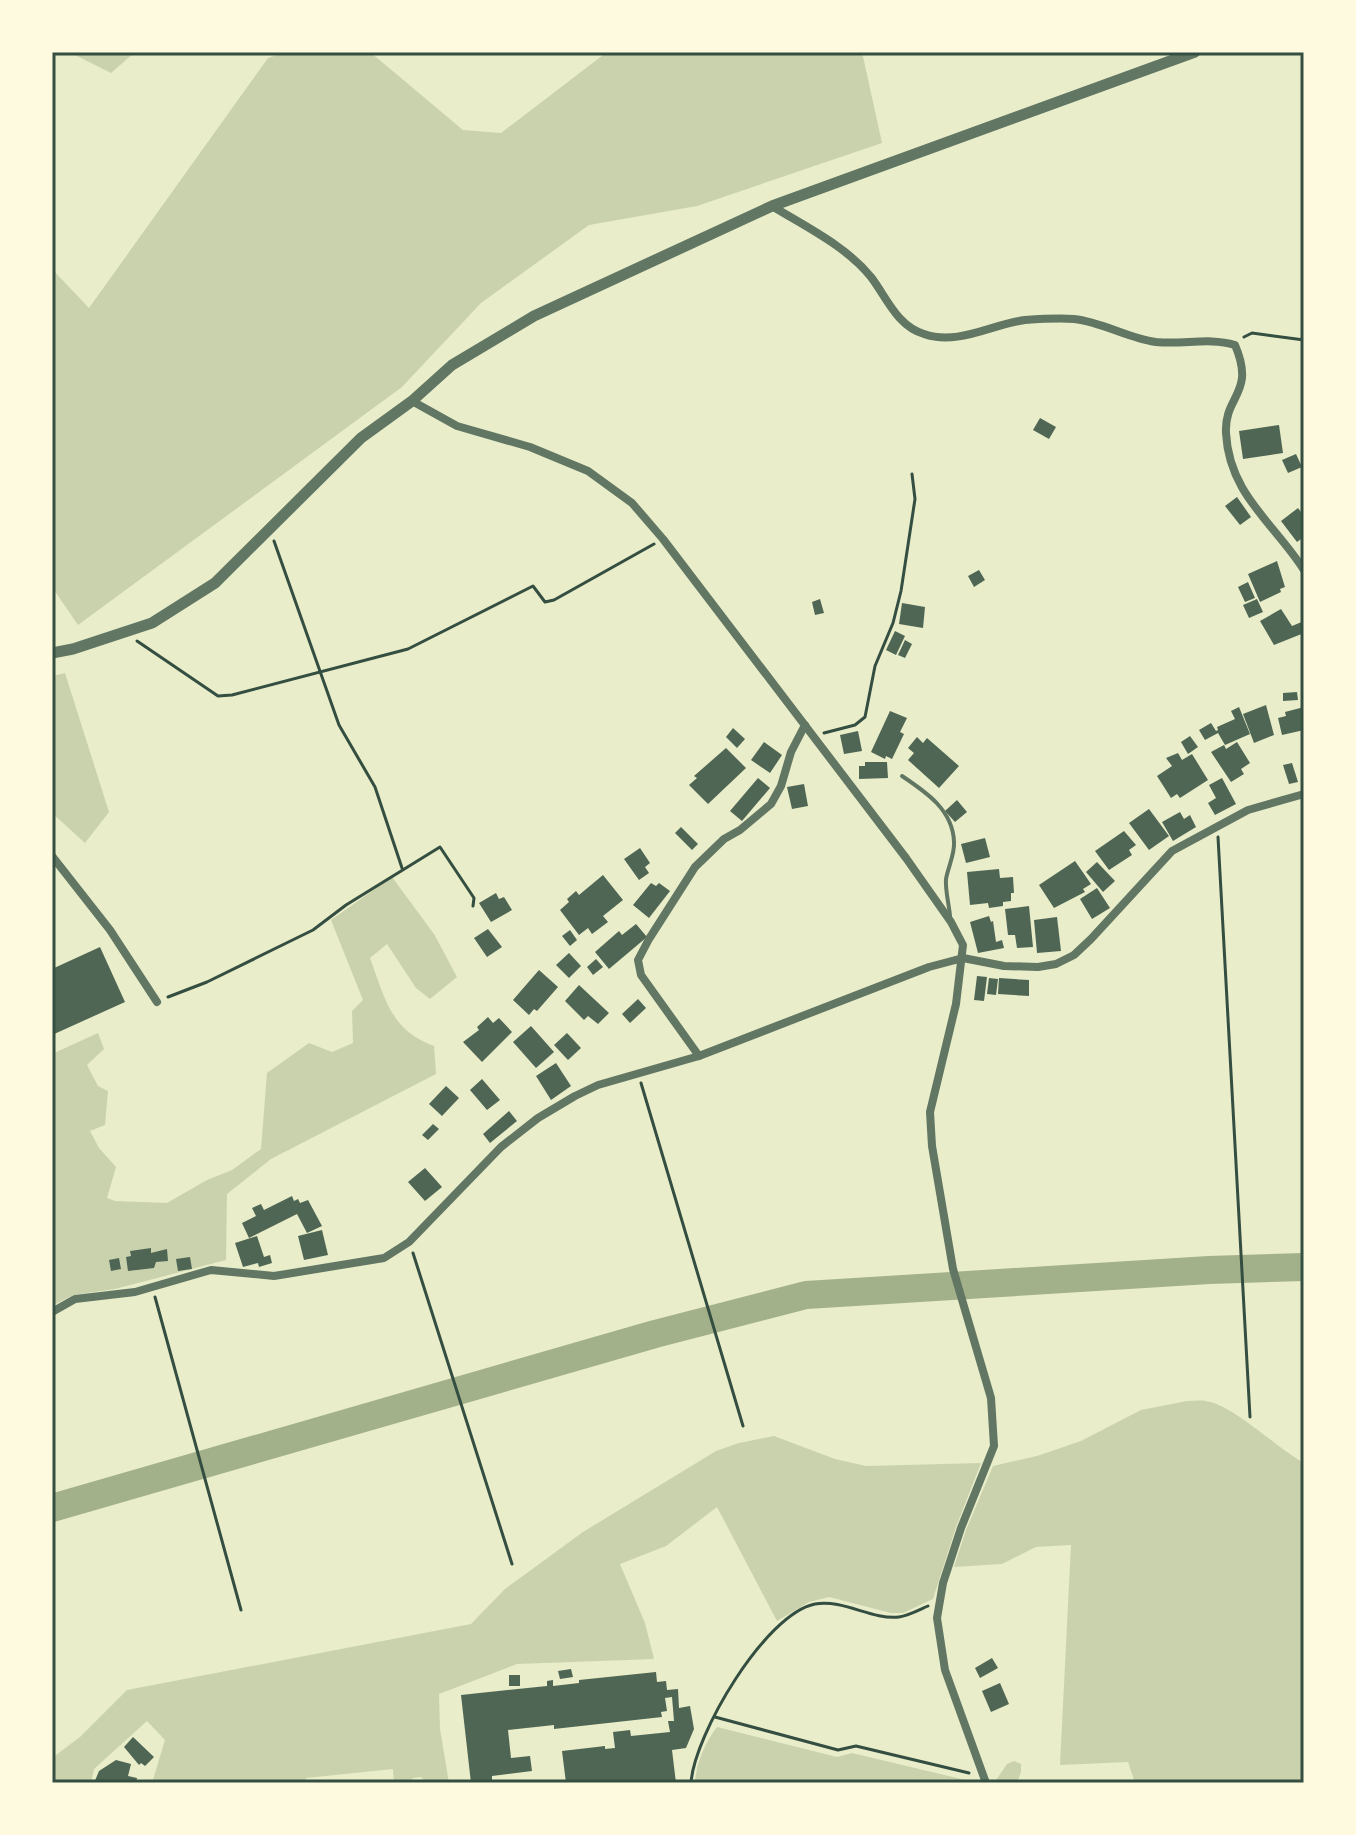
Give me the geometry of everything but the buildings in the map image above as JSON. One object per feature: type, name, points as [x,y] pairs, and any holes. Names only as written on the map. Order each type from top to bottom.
[{"type":"street","points":[[52,653],[152,623],[215,583],[361,438],[412,401],[452,365],[534,316],[772,206],[1190,53]]},
{"type":"street","points":[[772,206],[849,255],[870,276],[910,329],[927,336],[973,335],[1023,320],[1075,319],[1143,340],[1220,340],[1235,345],[1242,359],[1244,379],[1228,415],[1229,454],[1247,499],[1304,570]]},
{"type":"street","points":[[412,401],[457,426],[530,447],[588,471],[632,503],[805,725],[951,922],[963,945],[956,1004],[930,1112],[932,1146],[953,1269],[991,1398],[994,1446],[961,1528],[938,1602],[940,1649],[945,1670],[986,1783]]},
{"type":"street","points":[[699,1056],[641,975],[638,960],[695,867],[724,839],[771,804],[805,725]]},
{"type":"street","points":[[52,1312],[75,1299],[102,1298],[211,1270],[274,1276],[384,1258],[409,1242],[501,1147],[538,1118],[598,1085],[699,1056],[929,967],[963,958],[1004,966],[1056,964],[1074,955],[1172,851],[1248,810],[1304,794]]},
{"type":"street","points":[[52,856],[110,930],[157,1002]]},
{"type":"lane","points":[[902,776],[928,794],[944,811],[951,828],[955,843],[946,880],[951,922]]},
{"type":"path","points":[[1235,345],[1240,338],[1252,333],[1304,340]]},
{"type":"path","points":[[813,736],[855,725],[865,717],[875,666],[893,623],[901,591],[915,499],[912,474]]},
{"type":"path","points":[[270,530],[339,725],[375,787],[403,870]]},
{"type":"path","points":[[124,632],[218,696],[232,695],[408,649],[533,586],[545,602],[554,600],[663,539]]},
{"type":"path","points":[[1218,827],[1250,1417]]},
{"type":"path","points":[[157,1002],[207,982],[313,930],[346,905],[440,847],[474,898],[473,906]]},
{"type":"path","points":[[638,1072],[743,1426]]},
{"type":"path","points":[[409,1242],[512,1564]]},
{"type":"path","points":[[152,1287],[241,1610]]},
{"type":"path","points":[[691,1783],[701,1742],[725,1693],[765,1640],[785,1621],[811,1605],[829,1603],[901,1617],[938,1602]]},
{"type":"path","points":[[715,1717],[838,1750],[856,1746],[969,1773]]},
{"type":"green space","points":[[69,52],[135,52],[111,73]]},
{"type":"green space","points":[[285,52],[370,52],[463,130],[501,133],[607,52],[862,52],[882,143],[697,206],[589,225],[481,303],[402,387],[78,625],[52,587],[52,269],[89,308],[268,58]]},
{"type":"green space","points":[[65,673],[109,812],[85,843],[52,813],[52,676]]},
{"type":"green space","points":[[392,877],[434,934],[457,977],[430,999],[416,988],[387,944],[370,958],[385,999],[398,1022],[419,1039],[434,1046],[436,1074],[271,1159],[227,1194],[226,1260],[115,1289],[73,1295],[52,1306],[52,1054],[98,1033],[104,1049],[87,1065],[98,1086],[108,1091],[105,1125],[90,1131],[99,1148],[116,1167],[107,1198],[167,1203],[207,1180],[232,1170],[261,1149],[267,1073],[309,1043],[332,1052],[353,1043],[352,1011],[363,1000],[331,920]]},
{"type":"green space","points":[[1187,1401],[1206,1401],[1229,1410],[1304,1463],[1304,1783],[1135,1783],[1128,1762],[1060,1765],[1071,1545],[1036,1547],[1002,1564],[954,1567],[993,1466],[1037,1456],[1081,1441],[1141,1410]]},
{"type":"green space","points":[[774,1436],[835,1459],[866,1466],[981,1463],[933,1599],[903,1613],[891,1613],[829,1597],[809,1602],[777,1621],[717,1507],[666,1546],[620,1564],[645,1623],[654,1659],[517,1664],[439,1694],[440,1729],[449,1783],[427,1783],[421,1777],[413,1778],[409,1783],[394,1783],[393,1769],[306,1778],[306,1783],[152,1783],[165,1740],[147,1721],[94,1769],[91,1783],[52,1783],[52,1758],[80,1737],[127,1690],[471,1624],[505,1589],[583,1532],[716,1451]]},
{"type":"green space","points":[[717,1727],[837,1757],[852,1753],[978,1783],[695,1783],[702,1754]]},
{"type":"green space","points":[[1014,1761],[1021,1764],[1017,1783],[994,1783],[1007,1764]]},
{"type":"waterway","points":[[52,1508],[655,1334],[806,1295],[1304,1267]]}]
